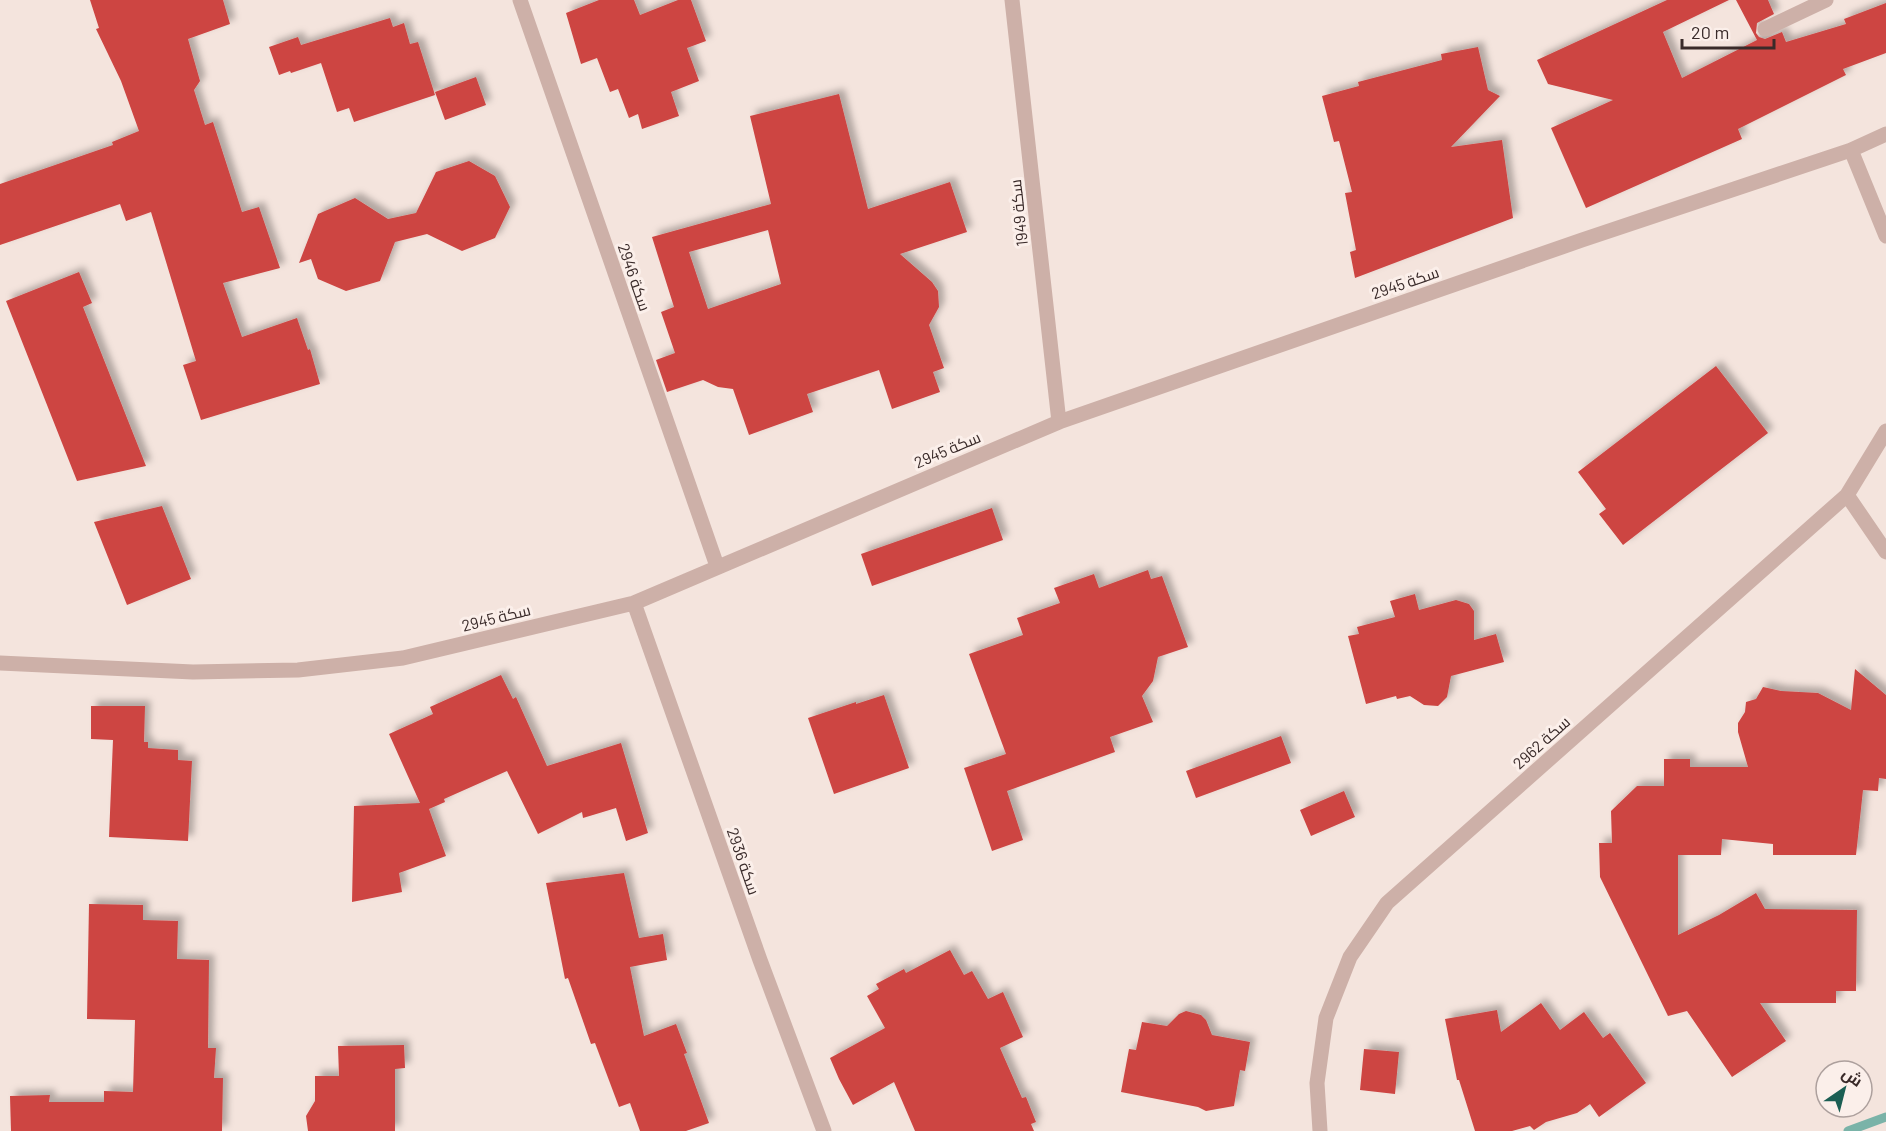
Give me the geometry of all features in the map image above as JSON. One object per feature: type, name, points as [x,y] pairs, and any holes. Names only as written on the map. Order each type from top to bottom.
[{"type":"street","name":"سكة 2946","points":[[520,0],[717,566]]},
{"type":"street","name":"سكة 1949","points":[[1012,0],[1059,422]]},
{"type":"street","points":[[1765,29],[1826,0]]},
{"type":"street","name":"سكة 2945","points":[[0,663],[194,672],[298,670],[403,658],[634,603],[1059,422],[1571,244],[1851,150],[1886,134]]},
{"type":"street","points":[[1851,150],[1886,236]]},
{"type":"street","name":"سكة 2962","points":[[1320,1131],[1317,1083],[1326,1018],[1350,957],[1388,903],[1846,495],[1886,431]]},
{"type":"street","points":[[1846,495],[1886,552]]},
{"type":"street","name":"سكة 2936","points":[[634,603],[760,960],[824,1131]]},
{"type":"building","points":[[90,0],[223,0],[230,24],[188,39],[200,81],[194,90],[205,125],[213,122],[242,212],[259,207],[280,268],[223,283],[242,337],[297,318],[308,350],[310,349],[320,384],[201,420],[183,365],[196,361],[151,212],[126,221],[120,204],[0,245],[0,184],[113,145],[112,142],[139,131],[121,81],[96,29],[99,28]]},
{"type":"building","points":[[599,0],[634,0],[640,15],[678,0],[691,0],[706,41],[687,48],[699,81],[671,92],[679,116],[642,129],[638,114],[629,118],[618,89],[610,92],[597,58],[581,64],[566,13]]},
{"type":"building","points":[[1667,0],[1729,0],[1663,32],[1682,78],[1757,40],[1736,0],[1768,0],[1774,14],[1757,23],[1756,33],[1765,39],[1782,32],[1786,42],[1846,24],[1844,19],[1886,3],[1886,53],[1843,69],[1846,75],[1738,129],[1742,139],[1586,208],[1551,128],[1613,100],[1548,84],[1537,60]]},
{"type":"building","points":[[390,18],[393,27],[404,23],[410,44],[418,42],[435,95],[354,122],[349,108],[337,112],[321,63],[279,75],[269,47],[298,37],[301,45]]},
{"type":"building","points":[[1478,47],[1488,90],[1500,96],[1451,147],[1502,140],[1513,218],[1355,278],[1350,252],[1356,250],[1345,193],[1352,192],[1339,141],[1334,142],[1322,96],[1359,86],[1358,82],[1442,60],[1441,54]]},
{"type":"building","points":[[476,77],[486,105],[445,120],[435,92]]},
{"type":"building","points":[[839,94],[868,209],[950,182],[967,232],[900,254],[932,282],[938,291],[939,307],[929,325],[944,368],[933,372],[940,392],[892,409],[879,370],[807,394],[813,412],[749,435],[733,389],[718,387],[703,380],[667,392],[656,360],[675,353],[661,312],[674,307],[652,237],[771,204],[750,116]],"holes":[[[768,230],[781,284],[708,309],[689,252]]]},
{"type":"building","points":[[469,161],[495,176],[510,207],[495,238],[462,251],[427,234],[395,242],[380,281],[346,291],[318,279],[311,259],[299,263],[318,214],[355,198],[388,219],[416,213],[436,172]]},
{"type":"building","points":[[79,272],[92,303],[83,307],[146,466],[77,481],[6,301]]},
{"type":"building","points":[[1716,366],[1768,433],[1623,545],[1599,514],[1606,509],[1578,472]]},
{"type":"building","points":[[162,506],[191,579],[127,605],[94,522]]},
{"type":"building","points":[[992,508],[1003,540],[872,586],[861,554]]},
{"type":"building","points":[[1148,570],[1151,579],[1162,576],[1188,647],[1158,657],[1153,681],[1142,696],[1153,722],[1110,737],[1115,752],[1007,791],[1023,840],[992,851],[964,768],[1006,754],[969,654],[1023,635],[1017,618],[1060,603],[1054,588],[1094,574],[1099,588]]},
{"type":"building","points":[[1415,594],[1419,610],[1456,600],[1469,604],[1474,611],[1474,640],[1496,634],[1504,662],[1451,676],[1447,697],[1438,706],[1424,705],[1410,696],[1397,699],[1396,696],[1366,704],[1348,636],[1359,634],[1357,627],[1395,617],[1390,601]]},
{"type":"building","points":[[1855,669],[1886,695],[1886,779],[1879,778],[1878,791],[1863,790],[1856,855],[1773,855],[1773,844],[1722,839],[1721,855],[1678,855],[1678,935],[1719,915],[1756,893],[1765,909],[1857,910],[1856,991],[1836,991],[1836,1003],[1760,1003],[1786,1041],[1732,1077],[1687,1011],[1668,1016],[1600,877],[1599,843],[1612,843],[1611,811],[1637,786],[1664,786],[1664,759],[1690,759],[1690,767],[1748,767],[1738,732],[1738,723],[1745,712],[1746,702],[1756,699],[1763,687],[1781,691],[1818,693],[1851,710]]},
{"type":"building","points":[[501,675],[513,699],[516,697],[547,766],[621,743],[648,833],[626,841],[616,808],[583,818],[582,812],[538,834],[507,771],[444,799],[445,802],[429,809],[446,856],[399,873],[402,892],[352,902],[354,806],[420,803],[389,734],[433,714],[430,707]]},
{"type":"building","points":[[884,695],[909,768],[834,794],[808,718]]},
{"type":"building","points":[[91,706],[145,706],[144,742],[148,742],[148,748],[178,750],[178,760],[192,761],[188,841],[109,837],[113,740],[91,739]]},
{"type":"building","points":[[1281,736],[1291,763],[1196,798],[1186,771]]},
{"type":"building","points":[[1344,791],[1355,817],[1311,836],[1300,810]]},
{"type":"building","points":[[624,873],[639,938],[663,934],[667,960],[630,967],[644,1036],[676,1024],[687,1053],[684,1054],[709,1123],[686,1131],[640,1131],[630,1103],[619,1107],[595,1043],[591,1044],[568,978],[565,979],[546,883]]},
{"type":"building","points":[[89,904],[143,905],[143,920],[178,921],[177,959],[209,960],[208,1048],[216,1048],[214,1078],[223,1078],[222,1131],[11,1131],[10,1096],[50,1095],[49,1102],[104,1102],[104,1091],[133,1092],[135,1020],[87,1019]]},
{"type":"building","points":[[950,950],[964,975],[972,971],[988,999],[1003,992],[1023,1037],[1000,1048],[1022,1098],[1026,1097],[1036,1122],[1031,1124],[1034,1131],[915,1131],[894,1082],[853,1105],[839,1079],[830,1058],[885,1028],[867,996],[879,989],[876,984],[904,969],[906,973]]},
{"type":"building","points":[[1541,1003],[1560,1030],[1584,1012],[1603,1038],[1610,1033],[1646,1083],[1599,1117],[1590,1104],[1577,1113],[1546,1122],[1534,1130],[1530,1126],[1512,1131],[1475,1131],[1459,1080],[1457,1080],[1445,1019],[1497,1010],[1501,1032]]},
{"type":"building","points":[[1186,1011],[1201,1015],[1206,1020],[1212,1035],[1250,1042],[1245,1071],[1240,1070],[1234,1106],[1206,1111],[1198,1107],[1121,1092],[1129,1049],[1136,1050],[1142,1022],[1167,1026],[1179,1014]]},
{"type":"building","points":[[404,1045],[405,1068],[395,1069],[395,1131],[308,1131],[306,1116],[315,1101],[315,1076],[339,1076],[338,1046]]},
{"type":"building","points":[[1364,1049],[1399,1052],[1395,1094],[1360,1090]]},
{"type":"waterway","points":[[1848,1131],[1886,1117]]}]
